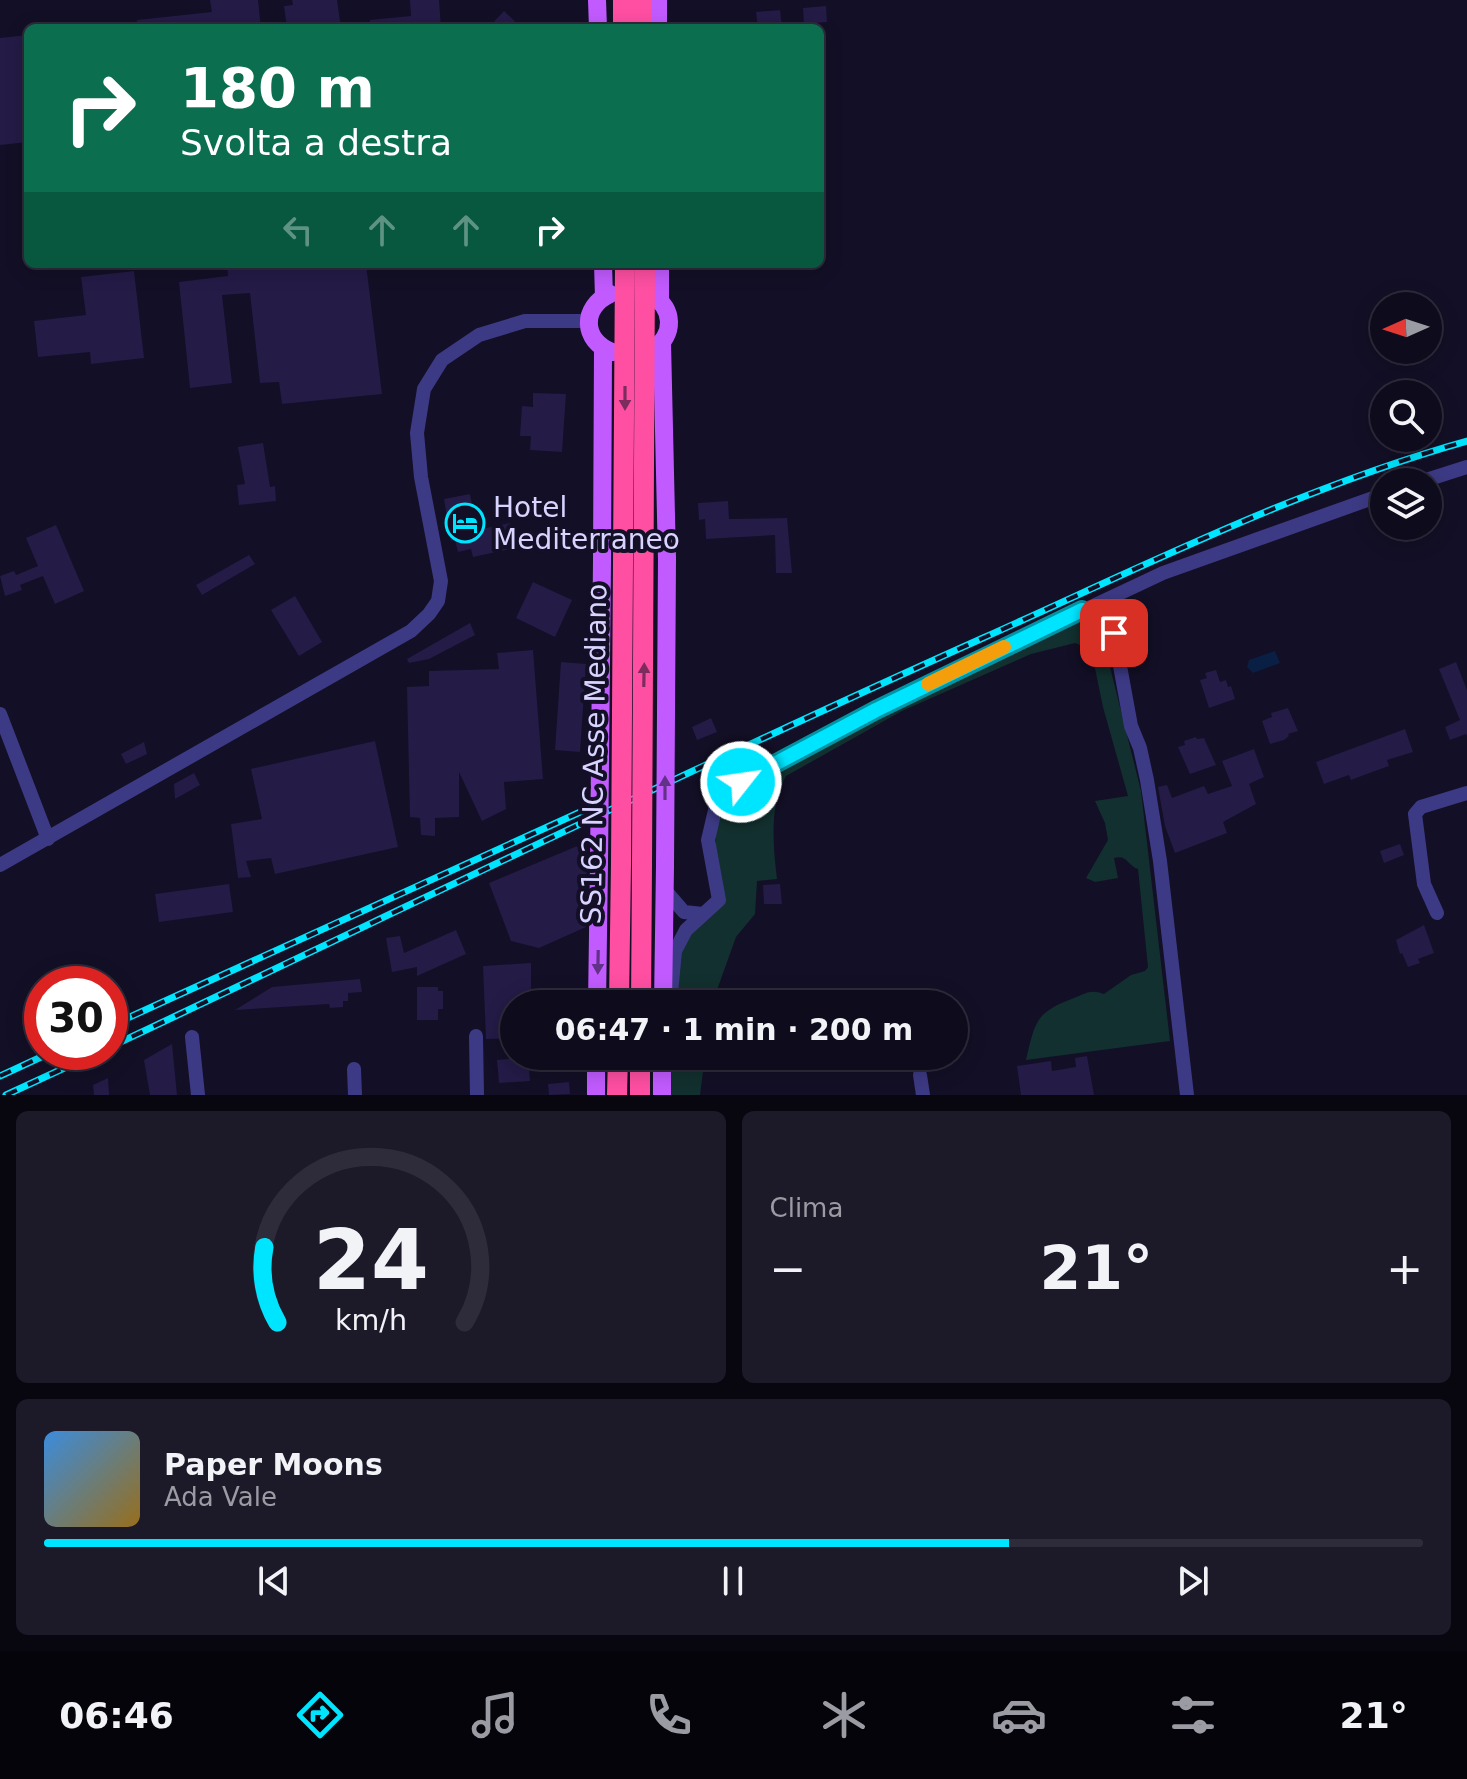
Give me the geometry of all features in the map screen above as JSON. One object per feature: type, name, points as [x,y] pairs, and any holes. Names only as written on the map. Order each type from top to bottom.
[{"type":"highway","points":[[623,0],[623,24]]},
{"type":"highway","points":[[641,0],[641,24]]},
{"type":"highway","name":"SS162 NC Asse Mediano","points":[[625,268],[631,865],[640,990]]},
{"type":"highway","name":"SS162 NC Asse Mediano","points":[[620,990],[631,865],[645,268]]},
{"type":"highway","points":[[617,1095],[618,1070]]},
{"type":"highway","points":[[640,1070],[640,1095]]},
{"type":"main road","points":[[597,0],[598,24]]},
{"type":"main road","points":[[658,0],[658,24]]},
{"type":"main road","points":[[597,990],[607,351],[590,334],[588,321],[594,305],[607,296],[604,268]]},
{"type":"main road","points":[[660,268],[656,298],[670,317],[670,327],[658,346],[667,559],[663,990]]},
{"type":"main road","points":[[596,1070],[596,1095]]},
{"type":"main road","points":[[662,1070],[662,1095]]},
{"type":"street","points":[[0,865],[411,631],[438,601],[441,581],[421,477],[417,433],[424,389],[442,360],[479,335],[525,321],[588,321]]},
{"type":"street","points":[[1442,475],[1467,467]]},
{"type":"street","points":[[671,990],[675,951],[686,930],[719,900],[708,840],[716,806],[741,782],[876,710],[1163,573],[1370,499]]},
{"type":"street","points":[[1082,610],[1114,633],[1131,726],[1147,780],[1160,861],[1187,1095]]},
{"type":"street","points":[[0,714],[48,839]]},
{"type":"street","points":[[1437,913],[1424,884],[1415,814],[1421,807],[1467,793]]},
{"type":"street","points":[[665,890],[684,912],[703,914]]},
{"type":"street","points":[[476,1036],[477,1095]]},
{"type":"street","points":[[192,1037],[198,1095]]},
{"type":"street","points":[[354,1069],[355,1095]]},
{"type":"street","points":[[920,1075],[923,1095]]},
{"type":"green space","points":[[1079,616],[1101,631],[1141,791],[1170,1041],[1026,1060],[1035,1027],[1044,1013],[1085,993],[1104,994],[1148,967],[1138,869],[1118,857],[1114,858],[1118,878],[1095,882],[1086,878],[1108,840],[1105,823],[1095,801],[1128,796],[1092,654],[1075,643],[1031,654],[902,711],[786,776],[775,813],[777,879],[757,881],[755,914],[736,937],[717,990],[675,990],[678,963],[685,942],[714,914],[716,819],[740,789],[823,739]]},
{"type":"green space","points":[[669,1070],[703,1070],[700,1095],[668,1095]]},
{"type":"water","points":[[1275,651],[1280,663],[1253,673],[1247,667],[1249,660]]},
{"type":"building","points":[[210,0],[258,0],[261,24],[138,24],[137,20],[212,12]]},
{"type":"building","points":[[292,0],[337,0],[340,24],[286,24],[284,6],[293,5]]},
{"type":"building","points":[[410,0],[439,0],[441,24],[370,24],[370,20],[411,16]]},
{"type":"building","points":[[826,6],[827,22],[804,24],[803,8]]},
{"type":"building","points":[[780,10],[782,24],[758,24],[756,12]]},
{"type":"building","points":[[504,11],[518,24],[492,24]]},
{"type":"building","points":[[24,35],[24,142],[0,145],[0,38]]},
{"type":"building","points":[[227,268],[366,268],[382,394],[282,404],[279,382],[260,383],[250,293],[222,295],[232,383],[190,388],[179,282],[228,276]]},
{"type":"building","points":[[134,271],[144,358],[91,364],[90,352],[38,357],[34,321],[86,315],[81,277]]},
{"type":"building","points":[[533,393],[566,394],[562,452],[530,450],[531,436],[520,436],[522,406],[533,407]]},
{"type":"building","points":[[263,443],[270,487],[275,486],[276,501],[239,505],[237,485],[245,484],[238,447]]},
{"type":"building","points":[[470,494],[477,530],[510,523],[515,548],[473,557],[471,549],[458,552],[455,540],[451,541],[444,499]]},
{"type":"building","points":[[728,501],[729,519],[787,518],[792,573],[776,573],[775,535],[706,539],[705,519],[699,520],[698,503]]},
{"type":"building","points":[[56,525],[84,591],[55,604],[43,576],[20,585],[22,590],[5,596],[0,576],[14,571],[16,575],[38,566],[26,538]]},
{"type":"building","points":[[249,555],[255,564],[202,595],[196,585]]},
{"type":"building","points":[[533,582],[572,600],[555,637],[516,618]]},
{"type":"building","points":[[295,596],[322,642],[299,656],[271,610]]},
{"type":"building","points":[[470,623],[475,635],[429,659],[409,663],[407,659]]},
{"type":"building","points":[[533,650],[543,779],[504,782],[506,809],[482,821],[459,772],[459,817],[435,818],[435,836],[421,835],[420,818],[410,817],[407,687],[429,686],[429,671],[499,669],[497,653]]},
{"type":"building","points":[[561,662],[586,664],[580,752],[555,750]]},
{"type":"building","points":[[1456,662],[1467,690],[1467,736],[1450,740],[1445,727],[1460,720],[1439,669]]},
{"type":"building","points":[[1216,670],[1220,682],[1226,680],[1228,687],[1231,686],[1235,699],[1209,708],[1200,680],[1207,678],[1205,673]]},
{"type":"building","points":[[1288,708],[1298,731],[1270,744],[1262,721],[1272,717],[1271,713]]},
{"type":"building","points":[[711,718],[717,732],[697,740],[692,727]]},
{"type":"building","points":[[1405,729],[1413,752],[1387,760],[1389,766],[1351,780],[1349,775],[1324,784],[1316,762]]},
{"type":"building","points":[[1196,737],[1204,738],[1216,765],[1190,774],[1178,747]]},
{"type":"building","points":[[375,741],[398,847],[275,874],[271,858],[246,861],[251,877],[238,878],[231,824],[262,819],[251,769]]},
{"type":"building","points":[[144,742],[147,754],[126,764],[121,754]]},
{"type":"building","points":[[1254,749],[1264,777],[1249,784],[1256,804],[1223,822],[1227,833],[1175,853],[1165,826],[1158,787],[1167,785],[1172,798],[1204,786],[1208,794],[1232,786],[1222,761]]},
{"type":"building","points":[[194,773],[200,785],[175,799],[174,784]]},
{"type":"building","points":[[587,842],[586,927],[539,948],[511,941],[489,883]]},
{"type":"building","points":[[1400,844],[1404,855],[1384,863],[1380,851]]},
{"type":"building","points":[[229,884],[233,912],[159,922],[155,894]]},
{"type":"building","points":[[780,884],[782,904],[764,904],[763,885]]},
{"type":"building","points":[[1424,925],[1434,953],[1408,967],[1396,940]]},
{"type":"building","points":[[456,930],[466,954],[417,976],[417,967],[392,972],[386,938],[400,936],[404,953]]},
{"type":"building","points":[[531,963],[531,990],[500,990],[500,1038],[486,1039],[483,966]]},
{"type":"building","points":[[360,979],[362,992],[348,993],[348,1001],[343,1001],[343,1007],[330,1008],[329,1004],[235,1010],[272,987]]},
{"type":"building","points":[[417,987],[438,987],[438,991],[443,991],[443,1009],[438,1009],[438,1020],[417,1020]]},
{"type":"building","points":[[172,1044],[177,1095],[150,1095],[144,1060]]},
{"type":"building","points":[[1087,1056],[1094,1095],[1021,1095],[1017,1066],[1051,1061],[1052,1071],[1076,1067],[1075,1058]]},
{"type":"building","points":[[497,1060],[500,1060],[500,1070],[529,1070],[530,1081],[499,1083]]},
{"type":"building","points":[[108,1078],[109,1095],[94,1095],[93,1085]]},
{"type":"building","points":[[569,1082],[570,1094],[549,1095],[548,1084]]},
{"type":"railway","points":[[128,1038],[764,738],[1222,530],[1343,482],[1467,441]]},
{"type":"railway","points":[[128,1018],[587,809]]},
{"type":"railway","points":[[0,1076],[24,1065]]},
{"type":"railway","points":[[6,1095],[60,1070]]},
{"type":"slow traffic","points":[[928,684],[1004,647]]},
{"type":"place","name":"Hotel Mediterraneo","points":[[465,523]]},
{"type":"route","points":[[741,782],[876,710],[1082,610],[1114,633]]}]
